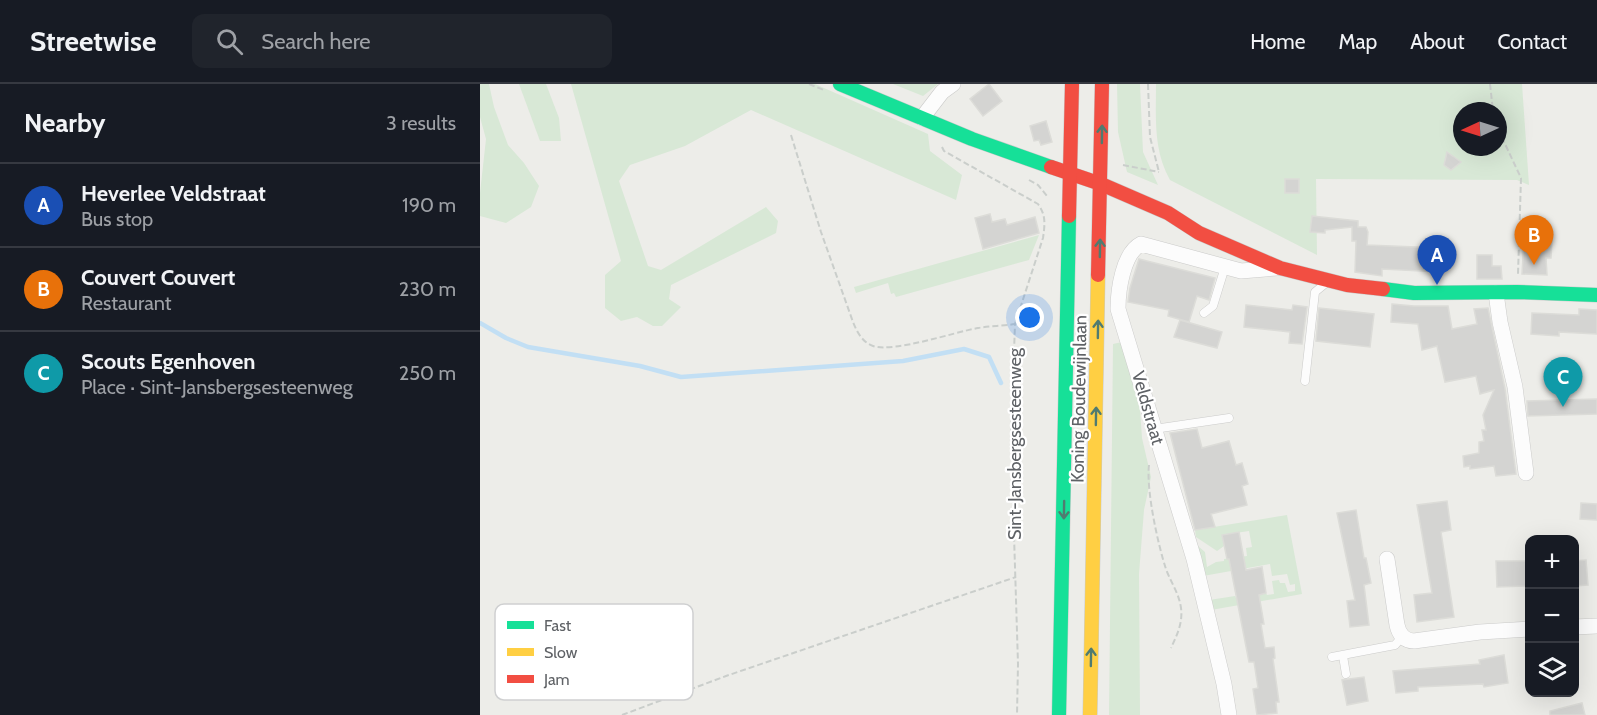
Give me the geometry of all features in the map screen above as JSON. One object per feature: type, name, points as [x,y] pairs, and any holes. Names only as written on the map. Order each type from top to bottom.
[{"type":"main road","points":[[840,84],[972,139],[1081,193]]},
{"type":"main road","name":"Koning Boudewijnlaan","points":[[1072,84],[1071,173],[1081,193],[1090,715]]},
{"type":"main road","name":"Koning Boudewijnlaan","points":[[1081,193],[1101,184],[1102,84]]},
{"type":"main road","points":[[972,139],[1101,184],[1168,213],[1199,233],[1280,268],[1347,285],[1429,294],[1517,292],[1597,295]]},
{"type":"main road","name":"Koning Boudewijnlaan","points":[[1059,715],[1081,193]]},
{"type":"main road","points":[[1134,213],[1167,226],[1199,233]]},
{"type":"street","points":[[922,118],[942,92],[953,84]]},
{"type":"street","name":"Veldstraat","points":[[1229,715],[1224,684],[1194,559],[1119,309],[1118,298],[1126,263],[1137,246],[1147,244],[1246,271],[1280,268]]},
{"type":"street","points":[[1497,293],[1500,322],[1515,387],[1526,473]]},
{"type":"street","points":[[1387,560],[1396,625],[1402,637],[1411,641],[1480,632],[1525,629]]},
{"type":"street","points":[[1579,627],[1597,626]]},
{"type":"lane","points":[[1204,313],[1213,306],[1225,267]]},
{"type":"lane","points":[[1305,381],[1315,292],[1329,280]]},
{"type":"lane","points":[[1154,429],[1230,418]]},
{"type":"lane","points":[[1332,657],[1395,645],[1402,637]]},
{"type":"lane","points":[[1343,656],[1346,674]]},
{"type":"path","points":[[1117,163],[1159,172],[1150,137],[1148,84]]},
{"type":"path","points":[[1490,84],[1492,102]]},
{"type":"path","name":"Sint-Jansbergsesteenweg","points":[[942,126],[939,137],[944,151],[1028,196],[1044,212],[1043,238],[1015,324],[1011,438],[1016,577],[1017,715]]},
{"type":"path","points":[[791,135],[821,232],[853,322],[858,334],[865,341],[873,346],[893,347],[980,328],[1015,324]]},
{"type":"path","points":[[1507,148],[1521,178],[1517,292]]},
{"type":"path","points":[[1149,462],[1148,470],[1156,531],[1181,609],[1180,629],[1171,648]]},
{"type":"path","points":[[693,689],[1016,577]]},
{"type":"path","points":[[622,715],[662,700]]},
{"type":"green space","points":[[480,84],[489,84],[494,107],[508,145],[524,163],[539,186],[531,207],[506,223],[480,216],[486,139],[480,117]]},
{"type":"green space","points":[[519,84],[546,84],[559,118],[561,141],[540,141]]},
{"type":"green space","points":[[571,84],[815,84],[928,134],[930,151],[962,175],[956,200],[751,110],[685,146],[630,165],[619,181],[648,266],[661,270],[766,207],[778,221],[776,233],[671,285],[669,299],[681,307],[662,326],[653,326],[637,317],[621,321],[605,308],[605,275],[621,261]]},
{"type":"green space","points":[[893,84],[938,84],[923,96]]},
{"type":"green space","points":[[1117,84],[1140,84],[1143,152],[1158,185],[1127,172],[1118,132]]},
{"type":"green space","points":[[1156,84],[1522,84],[1529,185],[1517,180],[1316,179],[1317,255],[1170,180],[1158,145]]},
{"type":"green space","points":[[1039,235],[1029,260],[896,297],[894,293],[891,294],[888,283],[856,293],[854,287]]},
{"type":"green space","points":[[1122,342],[1139,395],[1142,438],[1151,477],[1144,510],[1139,574],[1140,715],[1109,715],[1113,344]]},
{"type":"green space","points":[[1287,515],[1302,594],[1211,610],[1209,600],[1274,594],[1272,581],[1279,580],[1280,583],[1285,583],[1288,592],[1295,591],[1295,584],[1290,585],[1287,574],[1272,576],[1270,564],[1203,576],[1198,546],[1205,552],[1207,567],[1224,561],[1224,559],[1247,556],[1246,548],[1252,547],[1249,531],[1222,535],[1224,546],[1217,551],[1196,537],[1195,530]]},
{"type":"building","points":[[989,84],[1002,101],[983,116],[970,99]]},
{"type":"building","points":[[1046,121],[1052,142],[1041,145],[1039,140],[1034,141],[1030,126]]},
{"type":"building","points":[[1447,152],[1461,162],[1451,170],[1444,165]]},
{"type":"building","points":[[1285,179],[1299,179],[1299,193],[1285,193]]},
{"type":"building","points":[[990,214],[992,222],[1005,219],[1007,225],[1035,217],[1039,233],[983,249],[975,218]]},
{"type":"building","points":[[1312,216],[1358,221],[1358,227],[1366,227],[1368,232],[1367,245],[1441,248],[1440,272],[1382,269],[1382,276],[1355,272],[1356,241],[1352,241],[1352,227],[1325,230],[1325,233],[1310,232]]},
{"type":"building","points":[[1524,238],[1552,239],[1551,258],[1546,258],[1547,275],[1522,274]]},
{"type":"building","points":[[1477,255],[1492,255],[1492,266],[1501,266],[1502,279],[1477,279]]},
{"type":"building","points":[[1139,259],[1215,278],[1209,300],[1197,296],[1189,322],[1168,316],[1169,310],[1128,302]]},
{"type":"building","points":[[1392,304],[1448,306],[1452,329],[1477,324],[1474,309],[1488,308],[1505,389],[1516,474],[1496,476],[1494,466],[1470,469],[1470,466],[1464,467],[1463,456],[1479,453],[1479,442],[1484,441],[1482,430],[1486,430],[1483,415],[1494,390],[1480,394],[1476,376],[1445,382],[1437,346],[1422,350],[1418,324],[1391,322]]},
{"type":"building","points":[[1246,305],[1292,310],[1293,305],[1307,307],[1302,344],[1289,343],[1290,332],[1244,327]]},
{"type":"building","points":[[1319,308],[1374,314],[1370,347],[1316,341]]},
{"type":"building","points":[[1579,309],[1597,310],[1597,334],[1559,332],[1559,336],[1531,334],[1532,313],[1579,315]]},
{"type":"building","points":[[1180,320],[1222,332],[1217,348],[1174,337]]},
{"type":"building","points":[[1597,399],[1597,414],[1528,416],[1527,401]]},
{"type":"building","points":[[1197,429],[1202,448],[1229,441],[1236,465],[1242,463],[1248,484],[1242,486],[1247,505],[1211,514],[1215,527],[1195,530],[1170,433]]},
{"type":"building","points":[[1447,501],[1451,530],[1441,532],[1454,617],[1417,622],[1414,595],[1432,593],[1417,505]]},
{"type":"building","points":[[1581,503],[1597,504],[1597,520],[1580,519]]},
{"type":"building","points":[[1356,510],[1364,558],[1366,558],[1371,583],[1364,585],[1369,625],[1350,627],[1347,601],[1355,600],[1337,513]]},
{"type":"building","points":[[1239,532],[1246,570],[1262,567],[1266,593],[1259,595],[1264,624],[1261,624],[1265,648],[1274,647],[1275,658],[1273,659],[1279,702],[1276,702],[1277,713],[1257,715],[1253,689],[1258,688],[1254,662],[1249,662],[1229,559],[1227,559],[1222,535]]},
{"type":"building","points":[[1586,560],[1588,585],[1579,586],[1579,561]]},
{"type":"building","points":[[1496,561],[1525,561],[1525,586],[1497,587]]},
{"type":"building","points":[[1504,655],[1508,683],[1484,687],[1483,684],[1418,687],[1418,691],[1396,693],[1393,671],[1480,664],[1479,660]]},
{"type":"building","points":[[1364,677],[1368,701],[1347,705],[1342,680]]},
{"type":"building","points":[[1582,703],[1585,715],[1550,715],[1550,711]]},
{"type":"waterway","points":[[480,323],[528,347],[640,366],[681,377],[903,361],[964,349],[989,357],[1001,383]]},
{"type":"traffic: fast","points":[[840,84],[972,139],[1051,167]]},
{"type":"traffic: fast","points":[[1059,715],[1069,216]]},
{"type":"traffic: fast","points":[[1383,289],[1414,293],[1517,292],[1597,295]]},
{"type":"traffic: slow","points":[[1090,715],[1098,275]]},
{"type":"traffic: jam","points":[[1069,216],[1072,84]]},
{"type":"traffic: jam","points":[[1098,275],[1102,84]]},
{"type":"traffic: jam","points":[[1051,167],[1101,184],[1168,213],[1199,233],[1280,268],[1347,285],[1383,289]]},
{"type":"place","name":"Couvert Couvert","points":[[1534,265]]},
{"type":"place","name":"Heverlee Veldstraat","points":[[1437,285]]},
{"type":"place","name":"Scouts Egenhoven","points":[[1563,407]]}]
